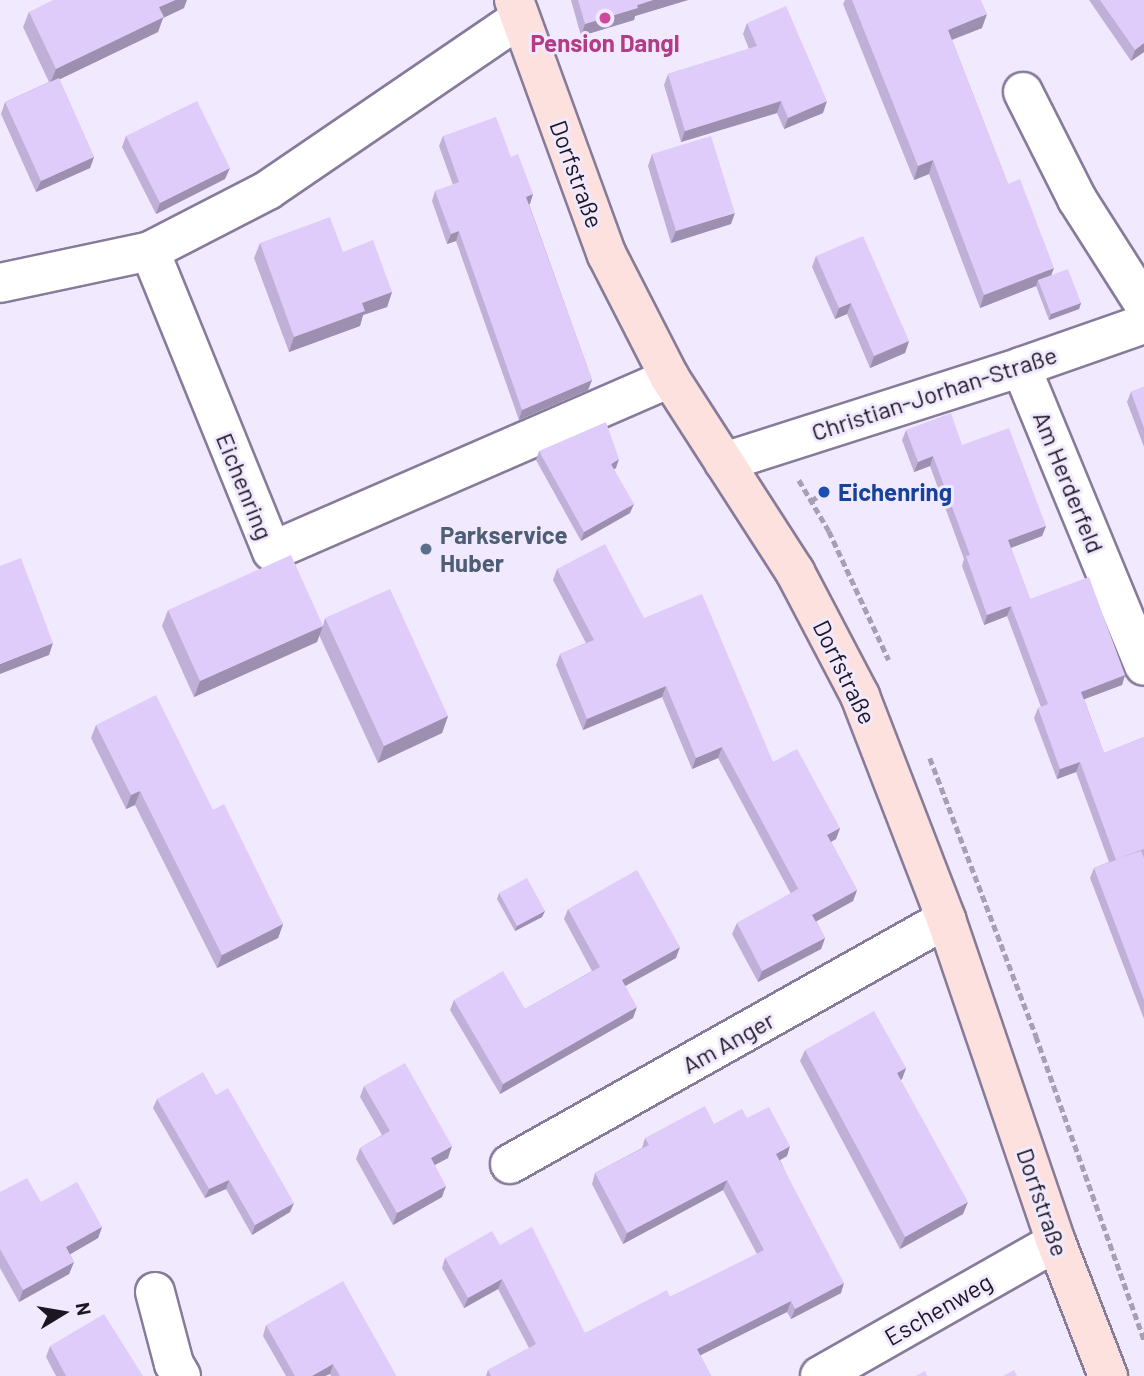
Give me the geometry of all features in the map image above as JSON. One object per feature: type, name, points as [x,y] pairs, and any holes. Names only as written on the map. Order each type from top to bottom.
[{"type":"street","points":[[0,283],[150,251],[268,190],[517,9]]},
{"type":"street","name":"Dorfstraße","points":[[517,9],[607,255],[670,378],[795,572],[860,696],[946,919],[1056,1242],[1108,1376]]},
{"type":"street","points":[[1023,92],[1077,199],[1144,304]]},
{"type":"street","name":"Eichenring","points":[[150,251],[272,551],[670,378]]},
{"type":"street","name":"Christian-Jorhan-Straße","points":[[724,462],[1021,367],[1144,324]]},
{"type":"street","name":"Am Herderfeld","points":[[1021,367],[1130,591],[1144,666]]},
{"type":"street","name":"Am Anger","points":[[510,1164],[946,919]]},
{"type":"street","name":"Eschenweg","points":[[820,1376],[1056,1242]]},
{"type":"street","points":[[155,1292],[174,1364],[181,1376]]},
{"type":"path","points":[[811,501],[824,492]]},
{"type":"building","points":[[53,0],[175,0],[159,7],[164,17],[56,69],[29,12]]},
{"type":"building","points":[[578,0],[653,0],[637,5],[638,8],[585,24]]},
{"type":"building","points":[[852,0],[981,0],[987,14],[948,30],[1008,184],[1020,179],[1054,268],[984,295],[933,160],[918,166]]},
{"type":"building","points":[[1100,0],[1144,0],[1144,43],[1135,50]]},
{"type":"building","points":[[786,6],[827,101],[788,118],[781,101],[685,131],[668,74],[757,46],[747,23]]},
{"type":"building","points":[[59,78],[94,157],[41,181],[5,102]]},
{"type":"building","points":[[197,101],[230,168],[160,203],[126,136]]},
{"type":"building","points":[[496,117],[511,157],[518,154],[533,194],[526,197],[592,380],[522,410],[459,231],[451,234],[435,191],[459,182],[443,136]]},
{"type":"building","points":[[711,136],[735,213],[676,231],[652,154]]},
{"type":"building","points":[[330,217],[343,252],[373,240],[392,292],[362,303],[365,311],[294,337],[260,243]]},
{"type":"building","points":[[863,236],[909,341],[874,356],[851,303],[839,308],[816,256]]},
{"type":"building","points":[[1068,269],[1081,303],[1051,314],[1038,280]]},
{"type":"building","points":[[1144,387],[1144,428],[1131,392]]},
{"type":"building","points":[[951,413],[962,445],[1009,428],[1046,526],[1008,540],[1030,599],[1089,577],[1125,675],[1081,692],[1104,753],[1144,737],[1144,849],[1116,859],[1141,851],[1144,858],[1144,1000],[1094,868],[1116,860],[1080,762],[1060,769],[1038,708],[1048,704],[1011,606],[987,615],[966,556],[970,555],[933,456],[918,462],[906,430]]},
{"type":"building","points":[[606,422],[619,459],[611,464],[634,504],[584,532],[539,451]]},
{"type":"building","points":[[605,544],[644,618],[702,594],[773,762],[797,749],[840,828],[827,835],[857,890],[812,915],[825,938],[762,971],[737,923],[798,889],[801,894],[722,747],[696,758],[666,686],[587,719],[560,654],[594,640],[557,569]]},
{"type":"building","points":[[291,555],[323,626],[200,681],[168,610]]},
{"type":"building","points":[[21,558],[53,643],[0,664],[0,566]]},
{"type":"building","points":[[390,589],[448,716],[384,746],[325,618]]},
{"type":"building","points":[[156,695],[213,810],[224,804],[283,924],[222,955],[140,791],[131,795],[96,725]]},
{"type":"building","points":[[637,870],[680,947],[622,980],[637,1007],[503,1084],[454,1000],[503,971],[525,1009],[600,967],[568,909]]},
{"type":"building","points":[[527,878],[545,911],[517,926],[499,893]]},
{"type":"building","points":[[874,1011],[906,1068],[897,1073],[968,1202],[905,1237],[805,1050]]},
{"type":"building","points":[[405,1063],[452,1146],[431,1158],[446,1186],[397,1213],[360,1148],[390,1131],[364,1086]]},
{"type":"building","points":[[203,1072],[216,1095],[228,1088],[294,1203],[255,1225],[229,1180],[209,1189],[157,1099]]},
{"type":"building","points":[[705,1106],[714,1124],[742,1109],[747,1118],[769,1107],[790,1146],[776,1154],[844,1283],[795,1309],[791,1301],[697,1349],[711,1376],[491,1376],[488,1370],[536,1344],[502,1279],[468,1298],[445,1258],[492,1231],[500,1245],[532,1227],[585,1333],[667,1290],[670,1297],[764,1250],[727,1180],[627,1233],[595,1173],[649,1145],[645,1138]]},
{"type":"building","points":[[27,1178],[41,1202],[77,1182],[102,1227],[66,1247],[74,1262],[23,1290],[0,1249],[0,1192]]},
{"type":"building","points":[[343,1281],[396,1376],[340,1376],[333,1364],[312,1376],[295,1376],[266,1325]]},
{"type":"building","points":[[104,1314],[143,1376],[66,1376],[50,1346]]},
{"type":"building","points":[[1014,1370],[1017,1376],[1003,1376]]},
{"type":"place","name":"Pension Dangl","points":[[605,18]]},
{"type":"place","name":"Eichenring","points":[[824,492]]},
{"type":"place","name":"Parkservice Huber","points":[[426,549]]}]
